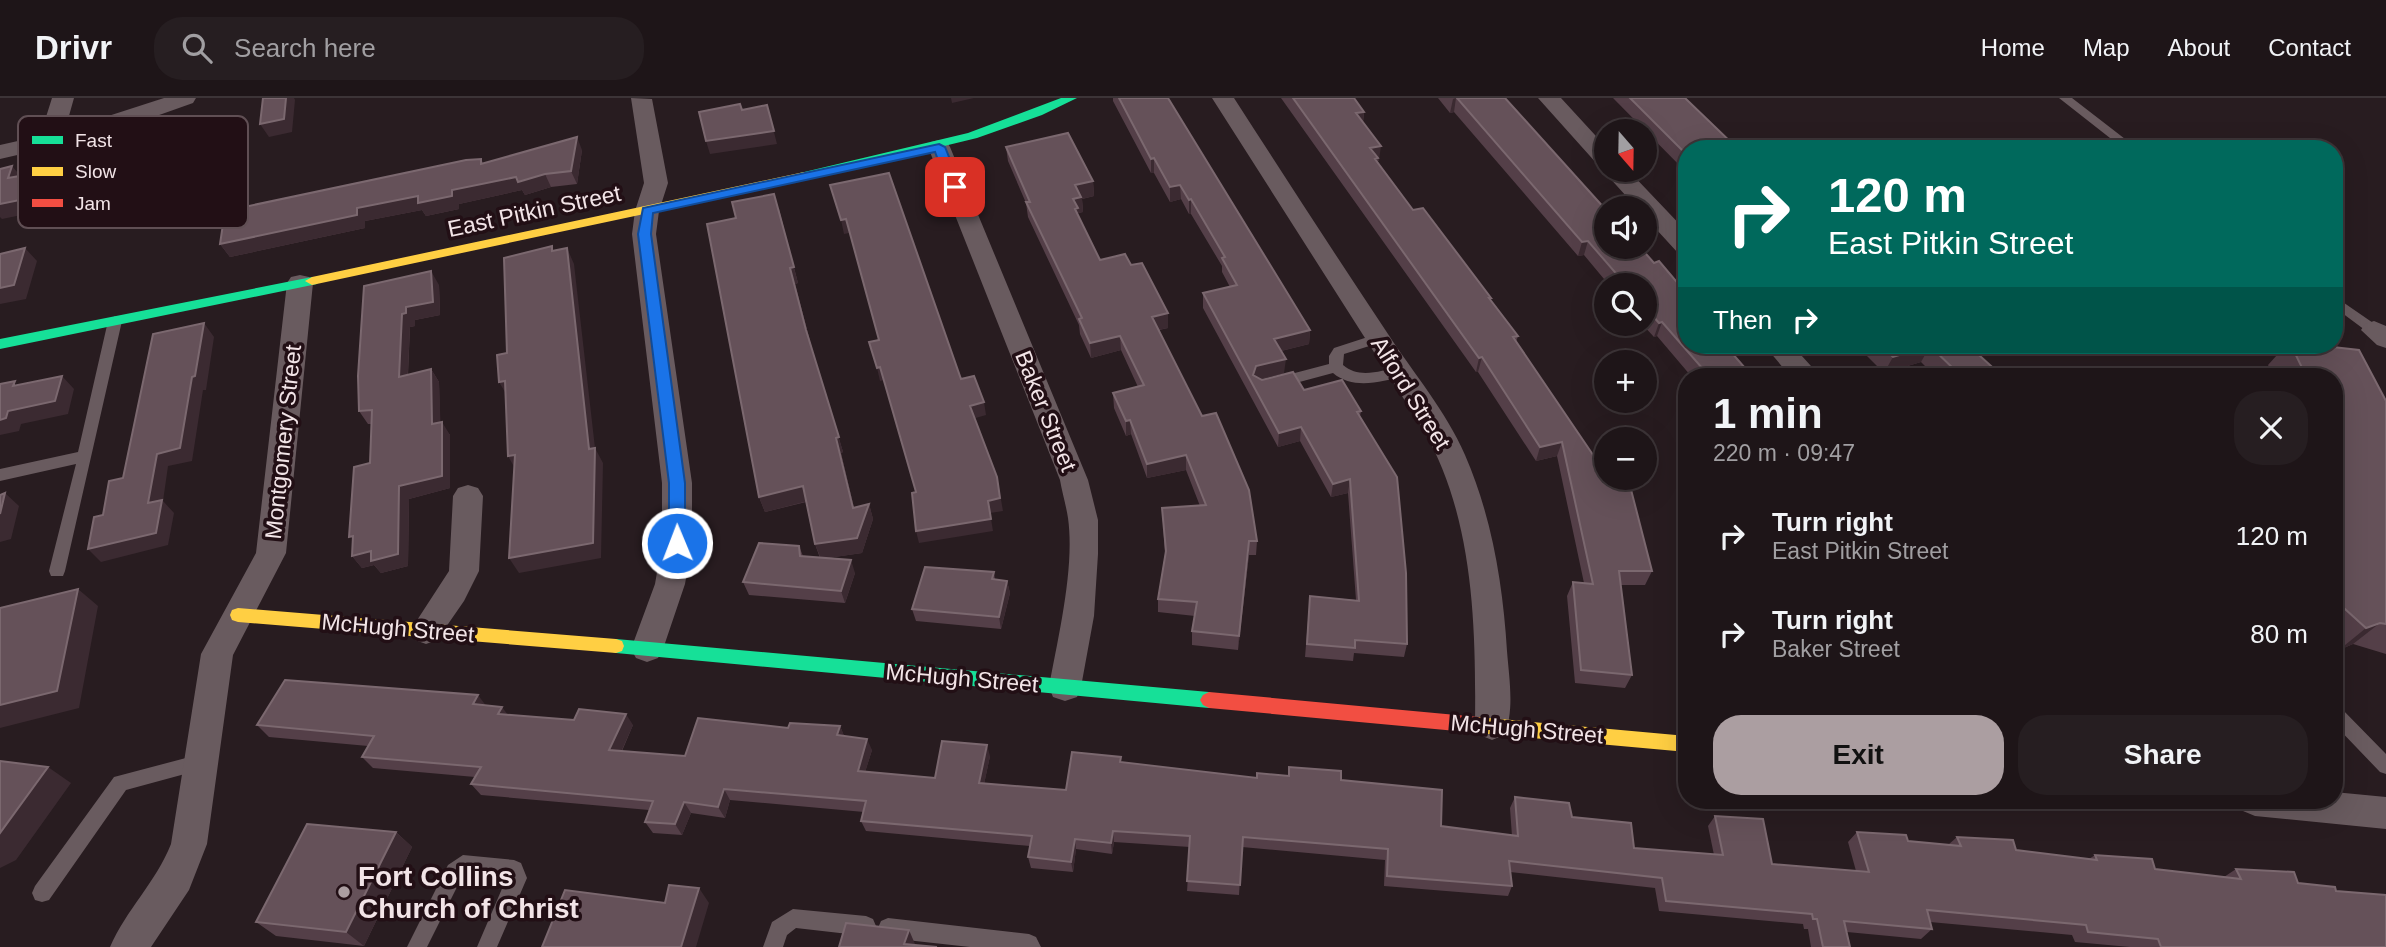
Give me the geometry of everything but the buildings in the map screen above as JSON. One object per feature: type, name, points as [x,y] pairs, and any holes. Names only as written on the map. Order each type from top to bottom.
[{"type":"street","points":[[58,116],[63,98]]},
{"type":"street","points":[[136,116],[184,98]]},
{"type":"street","points":[[641,98],[656,183],[647,211],[644,234],[677,483],[677,543],[670,584],[647,649]]},
{"type":"street","name":"East Pitkin Street","points":[[0,344],[647,211],[939,147],[1023,120],[1071,98]]},
{"type":"street","name":"Alford Street","points":[[1223,98],[1377,339],[1433,420],[1451,456],[1474,524],[1487,586],[1493,654],[1492,725]]},
{"type":"street","points":[[1549,98],[1594,147]]},
{"type":"street","name":"Baker Street","points":[[939,147],[1074,480],[1083,520],[1078,616],[1065,687]]},
{"type":"street","points":[[0,152],[18,148]]},
{"type":"street","points":[[1626,182],[1678,237]]},
{"type":"street","name":"Montgomery Street","points":[[129,947],[176,878],[189,844],[217,654],[271,553],[300,283]]},
{"type":"street","points":[[1785,354],[1799,368]]},
{"type":"street","points":[[426,631],[464,571],[468,496]]},
{"type":"street","name":"McHugh Street","points":[[238,615],[647,649],[1678,743]]},
{"type":"street","points":[[2343,809],[2386,813]]},
{"type":"lane","points":[[2064,98],[2120,140]]},
{"type":"lane","points":[[2343,306],[2382,332]]},
{"type":"lane","points":[[57,570],[115,321]]},
{"type":"lane","points":[[1336,367],[1339,351],[1377,339]]},
{"type":"lane","points":[[1336,367],[1349,377],[1357,379],[1399,372]]},
{"type":"lane","points":[[1261,387],[1336,367]]},
{"type":"lane","points":[[0,475],[85,456]]},
{"type":"lane","points":[[2343,721],[2386,766]]},
{"type":"lane","points":[[42,893],[120,783],[201,762]]},
{"type":"lane","points":[[417,947],[455,871],[463,864],[514,869],[517,878],[486,947]]},
{"type":"lane","points":[[773,947],[779,929],[793,918],[1029,944],[1031,947]]},
{"type":"traffic: fast","points":[[804,176],[972,135],[1005,125],[1071,98]]},
{"type":"traffic: fast","points":[[0,344],[312,281]]},
{"type":"traffic: fast","points":[[616,646],[1209,700]]},
{"type":"traffic: slow","points":[[312,281],[804,176]]},
{"type":"traffic: slow","points":[[238,615],[616,646]]},
{"type":"traffic: slow","points":[[1478,725],[1678,743]]},
{"type":"traffic: jam","points":[[1209,700],[1478,725]]},
{"type":"place","name":"Fort Collins Church of Christ","points":[[344,892]]},
{"type":"route","points":[[677,543],[677,483],[644,234],[647,211],[939,147],[955,187]]}]
